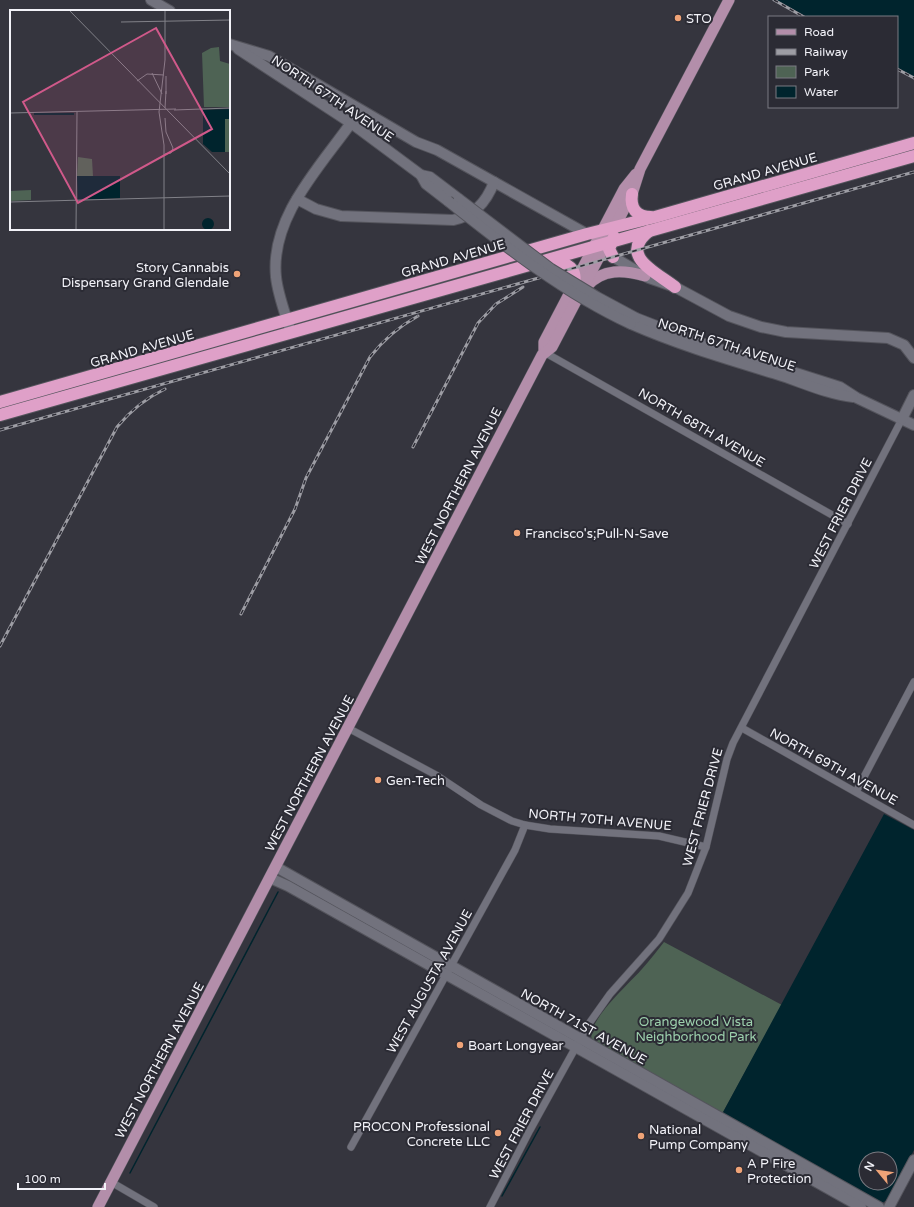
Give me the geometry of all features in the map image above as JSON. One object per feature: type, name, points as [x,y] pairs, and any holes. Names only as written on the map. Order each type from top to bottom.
[{"type":"highway","name":"GRAND AVENUE","points":[[0,415],[288,321],[587,234],[655,217],[914,143]]},
{"type":"highway","name":"GRAND AVENUE","points":[[0,402],[291,333],[533,264],[605,247],[649,231],[914,156]]},
{"type":"highway","points":[[632,194],[631,205],[634,210],[641,215],[655,217]]},
{"type":"highway","points":[[605,247],[620,226]]},
{"type":"highway","points":[[649,231],[638,244],[637,250],[639,258],[645,265],[675,287]]},
{"type":"highway","points":[[533,264],[555,261],[566,264],[574,272],[575,279],[573,287]]},
{"type":"main road","points":[[151,0],[168,10]]},
{"type":"main road","name":"WEST NORTHERN AVENUE","points":[[620,226],[640,169],[729,0]]},
{"type":"main road","name":"NORTH 67TH AVENUE","points":[[230,44],[269,56],[416,142],[437,150],[587,234]]},
{"type":"main road","name":"NORTH 67TH AVENUE","points":[[230,45],[350,123],[421,175],[430,177],[551,269],[634,321]]},
{"type":"main road","points":[[291,333],[278,288],[275,262],[282,232],[297,199],[350,123]]},
{"type":"main road","name":"WEST NORTHERN AVENUE","points":[[98,1207],[544,352],[544,342],[573,287],[605,247],[602,230],[624,189],[640,169]]},
{"type":"main road","name":"NORTH 67TH AVENUE","points":[[421,175],[426,184],[526,262],[556,283],[634,321],[840,387],[856,398],[914,425]]},
{"type":"main road","points":[[297,199],[316,209],[341,216],[453,220],[475,211],[486,197],[494,182]]},
{"type":"main road","points":[[587,234],[605,247]]},
{"type":"main road","name":"WEST NORTHERN AVENUE","points":[[544,352],[552,347],[596,262],[597,251],[605,247]]},
{"type":"main road","name":"NORTH 67TH AVENUE","points":[[605,247],[645,276],[675,287],[723,314],[761,327],[815,335],[888,338],[904,345],[914,358]]},
{"type":"main road","points":[[575,303],[593,280],[603,274],[623,271],[645,276]]},
{"type":"main road","points":[[902,419],[914,395]]},
{"type":"main road","name":"NORTH 71ST AVENUE","points":[[276,867],[448,970],[862,1207]]},
{"type":"main road","name":"NORTH 71ST AVENUE","points":[[270,878],[281,882],[448,970]]},
{"type":"main road","name":"NORTH 71ST AVENUE","points":[[646,1082],[879,1207]]},
{"type":"main road","points":[[889,1207],[914,1160]]},
{"type":"street","name":"NORTH 68TH AVENUE","points":[[544,352],[848,524]]},
{"type":"street","name":"WEST FRIER DRIVE","points":[[490,1207],[577,1043],[603,1003],[650,950],[669,925],[688,893],[706,847],[727,759],[902,419]]},
{"type":"street","points":[[856,792],[914,682]]},
{"type":"street","name":"NORTH 70TH AVENUE","points":[[348,728],[436,775],[495,814],[525,825],[550,829],[659,836],[706,847]]},
{"type":"street","name":"NORTH 69TH AVENUE","points":[[742,728],[914,825]]},
{"type":"street","name":"WEST AUGUSTA AVENUE","points":[[352,1147],[515,850],[525,825]]},
{"type":"street","points":[[110,1182],[154,1207]]},
{"type":"green space","name":"Orangewood Vista Neighborhood Park","points":[[664,942],[782,1005],[722,1114],[592,1040],[592,1032],[595,1023],[602,1013],[645,966]]},
{"type":"water","points":[[777,0],[914,0],[914,77],[898,68],[898,16],[805,16]]},
{"type":"water","points":[[884,814],[914,830],[914,1150],[898,1181],[898,1151],[858,1151],[858,1190],[722,1114]]},
{"type":"water","points":[[860,1191],[893,1191],[888,1200],[881,1203]]},
{"type":"waterway","points":[[130,1173],[278,892]]},
{"type":"waterway","points":[[502,1196],[540,1127]]},
{"type":"railway","points":[[774,0],[802,16]]},
{"type":"railway","points":[[898,70],[914,78]]},
{"type":"railway","points":[[0,430],[914,172]]},
{"type":"railway","points":[[413,447],[478,323],[496,304],[523,287]]},
{"type":"railway","points":[[241,614],[295,509],[306,478],[370,357],[392,334],[418,316]]},
{"type":"railway","points":[[0,646],[117,427],[139,405],[151,396],[165,389]]},
{"type":"place","name":"STO","points":[[678,18]]},
{"type":"place","name":"Story Cannabis Dispensary Grand Glendale","points":[[237,274]]},
{"type":"place","name":"Francisco's;Pull-N-Save","points":[[517,533]]},
{"type":"place","name":"Gen-Tech","points":[[378,780]]},
{"type":"place","name":"Boart Longyear","points":[[460,1045]]},
{"type":"place","name":"PROCON Professional Concrete LLC","points":[[498,1133]]},
{"type":"place","name":"National Pump Company","points":[[641,1136]]},
{"type":"place","name":"A P Fire Protection","points":[[739,1170]]}]
